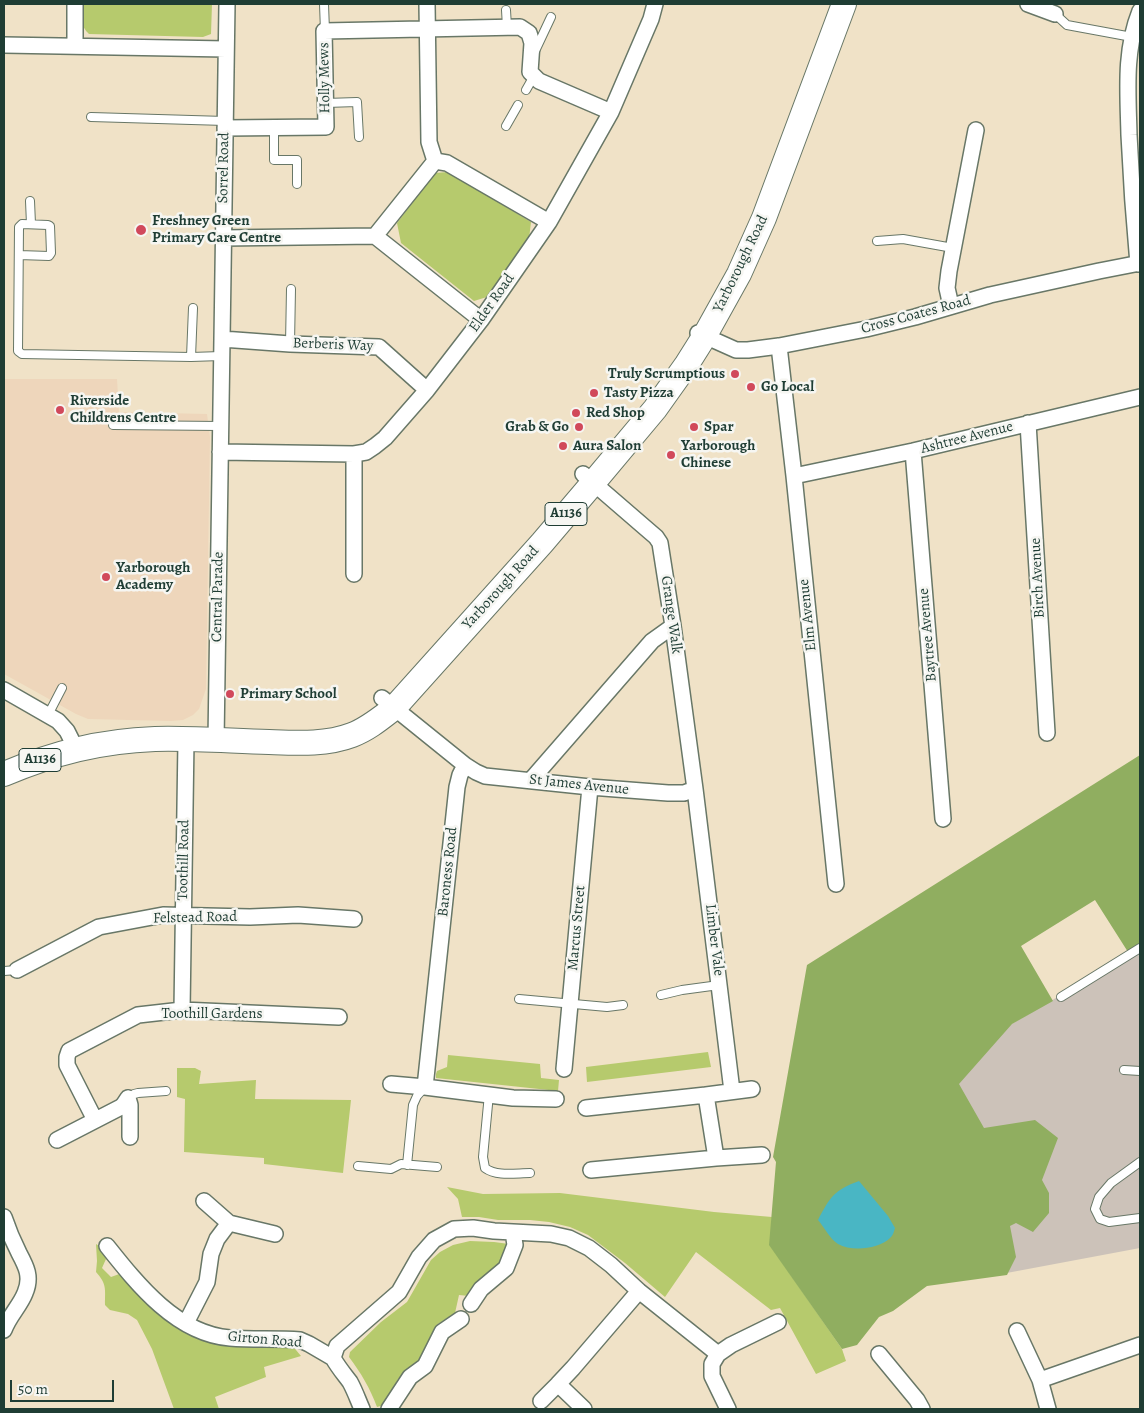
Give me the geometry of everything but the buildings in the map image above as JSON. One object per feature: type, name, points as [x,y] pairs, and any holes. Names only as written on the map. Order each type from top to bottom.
[{"type":"main road","name":"Yarborough Road","points":[[4,774],[76,749],[116,742],[156,739],[295,742],[332,740],[352,735],[374,724],[388,703],[503,586],[588,479],[655,409],[687,364],[699,334],[739,274],[764,218],[844,4]]},
{"type":"street","points":[[75,4],[75,45]]},
{"type":"street","name":"Sorrel Road","points":[[220,452],[227,4]]},
{"type":"street","points":[[427,4],[428,142],[435,161]]},
{"type":"street","name":"Elder Road","points":[[220,452],[354,454],[366,452],[375,446],[393,428],[427,390],[481,320],[549,222],[611,112],[651,19],[655,4]]},
{"type":"street","points":[[1028,4],[1056,14]]},
{"type":"street","points":[[1139,263],[1132,198],[1127,79],[1129,50],[1140,11]]},
{"type":"street","name":"Holly Mews","points":[[225,125],[274,128],[326,127],[324,31],[520,27],[529,33],[532,43],[532,57]]},
{"type":"street","points":[[4,45],[226,49]]},
{"type":"street","points":[[532,57],[530,72],[539,81],[611,112]]},
{"type":"street","points":[[950,306],[947,288],[976,130]]},
{"type":"street","points":[[435,161],[447,163],[549,222]]},
{"type":"street","points":[[375,236],[435,161]]},
{"type":"street","points":[[223,238],[375,236],[481,320]]},
{"type":"street","name":"Cross Coates Road","points":[[699,334],[736,350],[779,346],[908,319],[998,293],[1139,263]]},
{"type":"street","name":"Berberis Way","points":[[222,339],[290,344],[380,346],[427,390]]},
{"type":"street","name":"Elm Avenue","points":[[779,346],[836,884]]},
{"type":"street","name":"Ashtree Avenue","points":[[794,476],[913,452],[1140,397]]},
{"type":"street","name":"Birch Avenue","points":[[1028,424],[1047,733]]},
{"type":"street","name":"Central Parade","points":[[216,741],[220,452]]},
{"type":"street","name":"Baytree Avenue","points":[[913,452],[943,819]]},
{"type":"street","points":[[354,454],[354,574]]},
{"type":"street","name":"Grange Walk","points":[[588,479],[656,537],[660,543],[695,789]]},
{"type":"street","points":[[531,780],[652,641],[673,626]]},
{"type":"street","points":[[4,690],[48,715],[63,726],[76,749]]},
{"type":"street","points":[[388,703],[465,765]]},
{"type":"street","name":"Toothill Road","points":[[182,1010],[186,740]]},
{"type":"street","name":"St James Avenue","points":[[465,765],[485,776],[590,787],[676,794],[695,789]]},
{"type":"street","name":"Baroness Road","points":[[425,1087],[457,787],[465,765]]},
{"type":"street","name":"Marcus Street","points":[[564,1069],[590,787]]},
{"type":"street","name":"Limber Vale","points":[[695,789],[732,1091]]},
{"type":"street","name":"Felstead Road","points":[[11,970],[99,927],[163,916],[250,917],[298,915],[354,919]]},
{"type":"street","name":"Toothill Gardens","points":[[95,1120],[67,1065],[69,1051],[138,1015],[182,1010],[338,1017]]},
{"type":"street","points":[[391,1084],[513,1098],[556,1099]]},
{"type":"street","points":[[586,1108],[752,1088]]},
{"type":"street","points":[[706,1095],[716,1158]]},
{"type":"street","points":[[57,1140],[121,1107],[128,1098]]},
{"type":"street","points":[[128,1098],[130,1105],[130,1137]]},
{"type":"street","points":[[591,1170],[762,1155]]},
{"type":"street","points":[[204,1201],[229,1223],[275,1234]]},
{"type":"street","points":[[4,1217],[18,1252],[26,1264],[29,1279],[26,1292],[6,1323],[4,1330]]},
{"type":"street","points":[[186,1323],[207,1282],[211,1254],[217,1239],[229,1223]]},
{"type":"street","points":[[362,1409],[351,1386],[333,1358],[337,1346],[399,1292],[419,1256],[434,1240],[454,1230],[474,1228],[551,1234],[569,1238],[589,1248],[611,1265],[639,1291],[718,1354]]},
{"type":"street","points":[[471,1304],[481,1289],[506,1268],[515,1245],[513,1232]]},
{"type":"street","name":"Girton Road","points":[[107,1246],[145,1290],[167,1311],[206,1333],[229,1338],[300,1340],[333,1358]]},
{"type":"street","points":[[541,1401],[573,1368],[639,1291]]},
{"type":"street","points":[[389,1409],[410,1377],[425,1366],[442,1332],[461,1319]]},
{"type":"street","points":[[728,1409],[712,1376],[712,1364],[718,1354],[731,1345],[778,1322]]},
{"type":"street","points":[[1017,1331],[1040,1380],[1048,1409]]},
{"type":"street","points":[[1040,1380],[1140,1345]]},
{"type":"street","points":[[879,1354],[917,1400],[922,1409]]},
{"type":"street","points":[[558,1384],[584,1409]]},
{"type":"lane","points":[[324,4],[325,31]]},
{"type":"lane","points":[[506,10],[507,27]]},
{"type":"lane","points":[[1056,14],[1067,25],[1132,37]]},
{"type":"lane","points":[[532,57],[551,17]]},
{"type":"lane","points":[[526,90],[534,76]]},
{"type":"lane","points":[[326,103],[357,102],[359,138]]},
{"type":"lane","points":[[506,126],[518,105]]},
{"type":"lane","points":[[91,118],[225,125]]},
{"type":"lane","points":[[274,128],[274,160],[297,160],[297,184]]},
{"type":"lane","points":[[30,201],[31,224]]},
{"type":"lane","points":[[19,255],[50,256],[52,253],[50,226],[48,224],[19,225],[18,351],[22,354],[221,356]]},
{"type":"lane","points":[[876,241],[903,239],[953,248]]},
{"type":"lane","points":[[290,344],[291,289]]},
{"type":"lane","points":[[191,357],[193,308]]},
{"type":"lane","points":[[113,425],[220,426]]},
{"type":"lane","points":[[48,715],[62,688]]},
{"type":"lane","points":[[1061,997],[1140,948]]},
{"type":"lane","points":[[661,995],[719,985]]},
{"type":"lane","points":[[519,999],[607,1007],[624,1004]]},
{"type":"lane","points":[[1124,1070],[1140,1071]]},
{"type":"lane","points":[[408,1165],[413,1105],[417,1096],[425,1087]]},
{"type":"lane","points":[[128,1098],[138,1092],[166,1091]]},
{"type":"lane","points":[[489,1094],[483,1157],[485,1168],[490,1172],[498,1173],[530,1173]]},
{"type":"lane","points":[[1140,1162],[1111,1183],[1099,1197],[1095,1209],[1100,1219],[1109,1222],[1140,1218]]},
{"type":"lane","points":[[358,1166],[391,1169],[401,1164],[436,1167]]},
{"type":"shaded area","name":"Yarborough Academy","points":[[4,379],[117,379],[119,412],[207,414],[210,437],[206,689],[199,709],[193,715],[183,720],[171,721],[88,719],[4,674]]},
{"type":"shaded area","points":[[1140,945],[1140,1248],[996,1275],[936,1068],[1051,1001]]},
{"type":"green space","points":[[82,4],[212,4],[211,34],[203,37],[89,34],[83,24]]},
{"type":"green space","points":[[448,172],[531,222],[529,239],[490,296],[474,301],[401,243],[397,223],[435,173]]},
{"type":"green space","points":[[1140,755],[1140,945],[1128,952],[1095,900],[1021,946],[1053,1001],[1012,1024],[959,1084],[984,1128],[1035,1120],[1058,1138],[1042,1180],[1049,1193],[1049,1213],[1033,1232],[1016,1223],[1010,1226],[1016,1257],[1007,1275],[927,1286],[893,1311],[879,1317],[857,1345],[842,1349],[769,1245],[776,1162],[773,1157],[807,965]]},
{"type":"green space","points":[[708,1052],[711,1067],[587,1082],[586,1067]]},
{"type":"green space","points":[[448,1055],[540,1064],[541,1078],[559,1080],[558,1091],[436,1078],[437,1071],[447,1067]]},
{"type":"green space","points":[[177,1068],[195,1068],[201,1071],[199,1084],[256,1080],[255,1099],[351,1100],[343,1173],[264,1164],[264,1158],[184,1152],[185,1099],[177,1097]]},
{"type":"green space","points":[[447,1187],[483,1194],[560,1193],[714,1212],[772,1217],[770,1245],[842,1349],[846,1361],[816,1374],[780,1308],[771,1310],[696,1252],[665,1297],[588,1235],[570,1227],[549,1222],[462,1217],[458,1199]]},
{"type":"green space","points":[[470,1241],[509,1244],[499,1266],[475,1283],[469,1296],[459,1295],[455,1313],[438,1324],[418,1362],[398,1379],[384,1405],[377,1407],[365,1381],[349,1357],[350,1352],[381,1322],[407,1302],[431,1260],[440,1252],[453,1245]]},
{"type":"green space","points":[[96,1244],[102,1250],[106,1259],[102,1268],[111,1277],[122,1273],[179,1327],[291,1344],[301,1356],[264,1367],[266,1377],[215,1397],[219,1409],[174,1409],[152,1349],[137,1320],[128,1314],[110,1310],[105,1305],[104,1283],[96,1272]]},
{"type":"water","points":[[859,1181],[888,1216],[895,1228],[892,1236],[885,1242],[872,1247],[858,1249],[835,1242],[818,1220],[826,1205],[838,1191]]},
{"type":"place","name":"Freshney Green Primary Care Centre","points":[[141,230]]},
{"type":"place","name":"Truly Scrumptious","points":[[735,374]]},
{"type":"place","name":"Go Local","points":[[751,387]]},
{"type":"place","name":"Tasty Pizza","points":[[594,393]]},
{"type":"place","name":"Riverside Childrens Centre","points":[[60,410]]},
{"type":"place","name":"Red Shop","points":[[576,413]]},
{"type":"place","name":"Grab & Go","points":[[579,427]]},
{"type":"place","name":"Spar","points":[[694,427]]},
{"type":"place","name":"Aura Salon","points":[[563,446]]},
{"type":"place","name":"Yarborough Chinese","points":[[671,455]]},
{"type":"place","name":"Yarborough Academy","points":[[106,577]]},
{"type":"place","name":"Primary School","points":[[230,694]]}]
